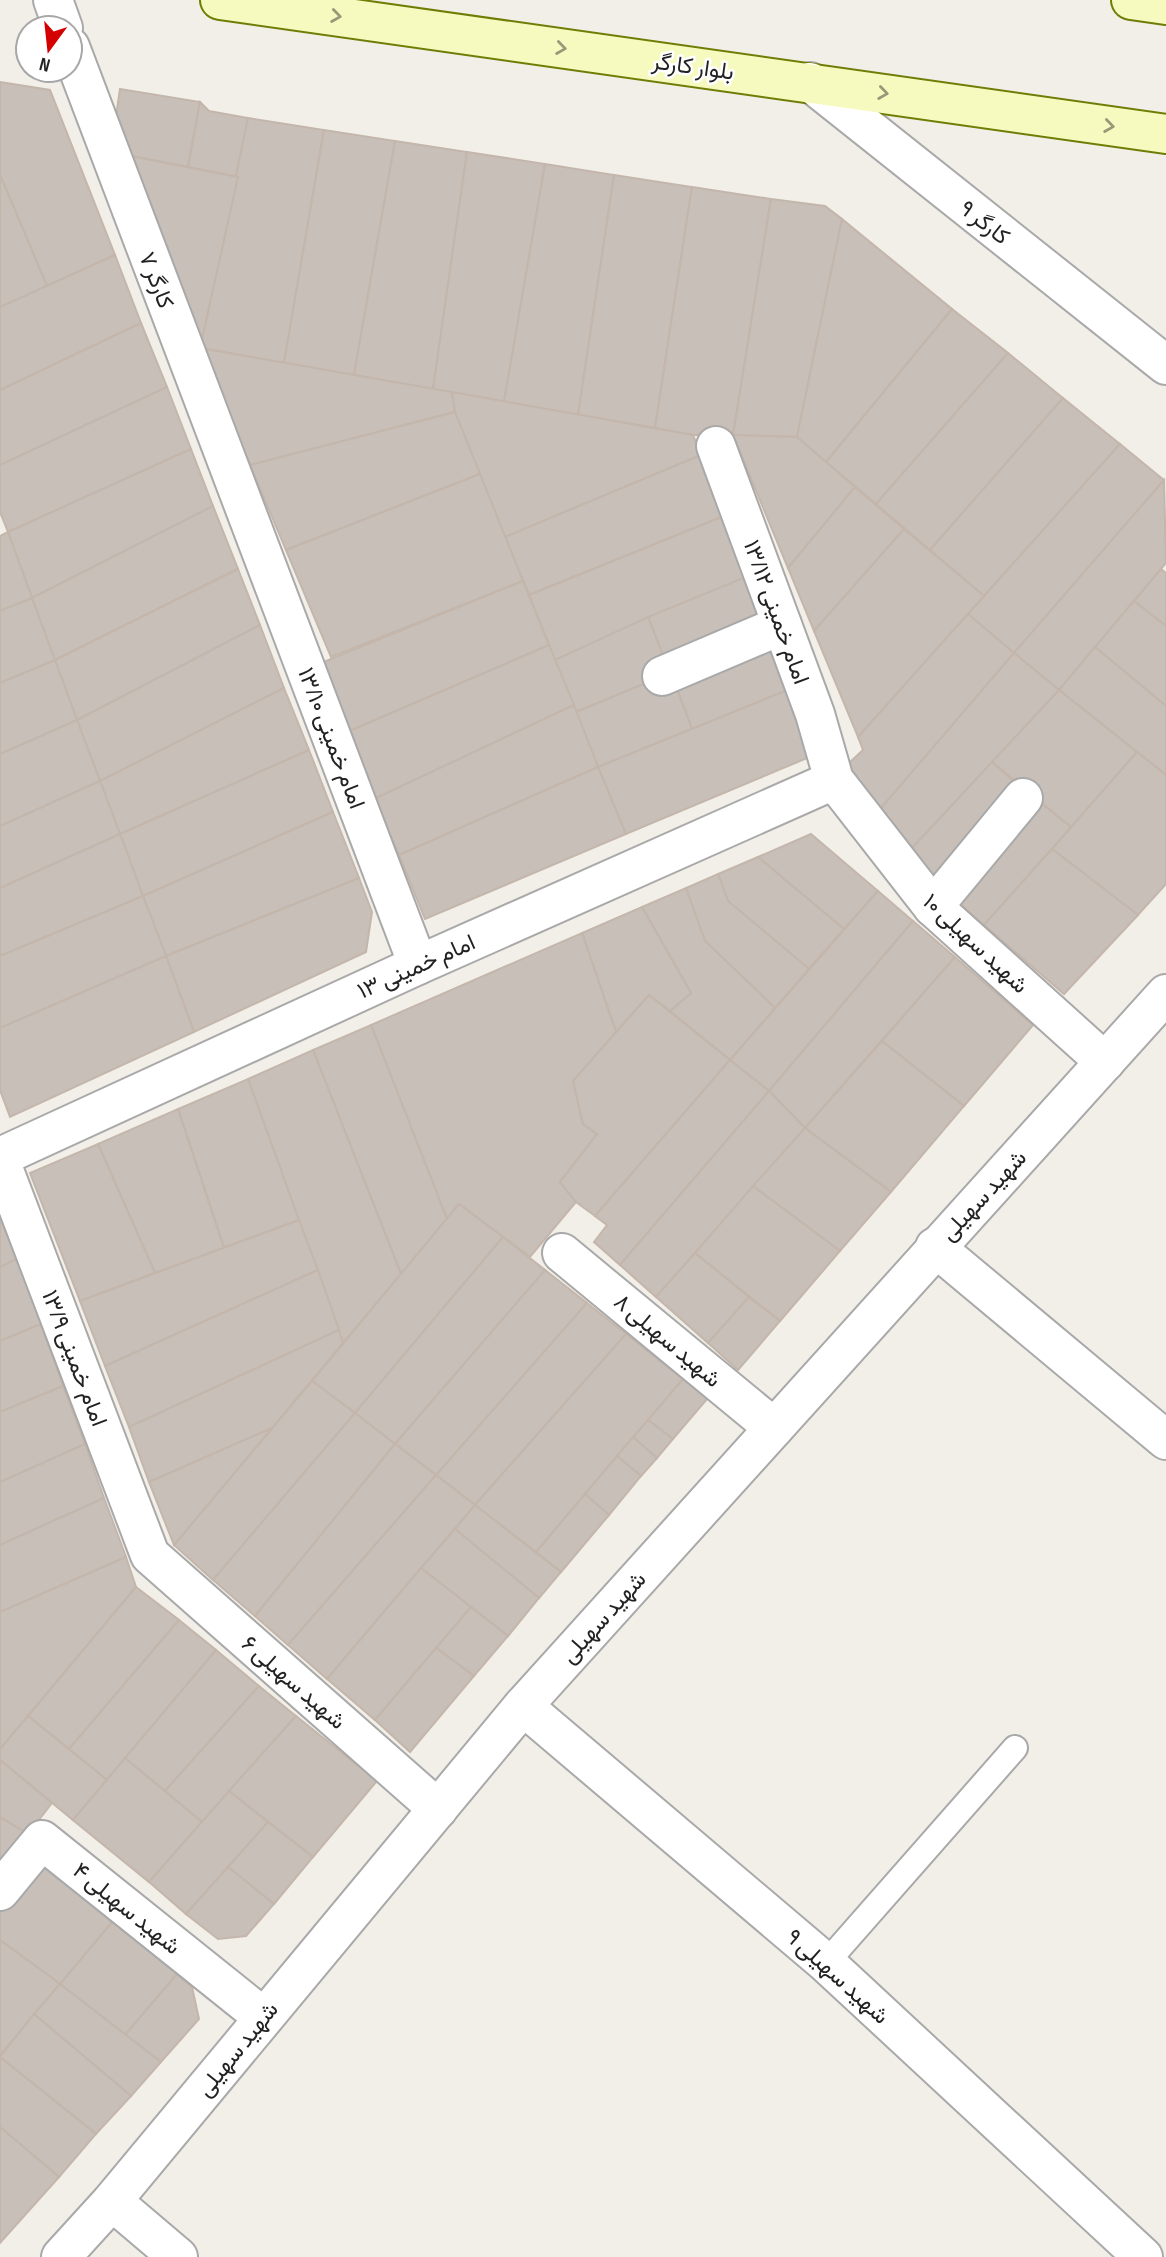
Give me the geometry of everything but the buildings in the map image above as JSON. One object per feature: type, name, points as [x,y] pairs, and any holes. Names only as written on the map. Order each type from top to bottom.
[{"type":"main road","name":"بلوار کارگر","points":[[220,0],[1166,134]]},
{"type":"main road","points":[[1131,0],[1166,5]]},
{"type":"street","name":"کارگر ۹","points":[[810,82],[1163,363]]},
{"type":"street","name":"کارگر ۷","points":[[84,84],[245,512]]},
{"type":"street","name":"امام خمینی ۱۳/۱۲","points":[[716,446],[815,714],[834,780]]},
{"type":"street","name":"امام خمینی ۱۳/۱۰","points":[[245,512],[418,965]]},
{"type":"street","points":[[662,676],[782,625]]},
{"type":"street","name":"امام خمینی ۱۳","points":[[0,1158],[418,965],[834,780]]},
{"type":"street","name":"شهید سهیلی ۱۰","points":[[834,780],[933,908],[1105,1062]]},
{"type":"street","points":[[933,908],[1023,798]]},
{"type":"street","name":"شهید سهیلی","points":[[61,2257],[113,2201],[523,1706],[1166,994]]},
{"type":"street","name":"امام خمینی ۱۳/۹","points":[[0,1158],[150,1555]]},
{"type":"street","points":[[935,1247],[1166,1440]]},
{"type":"street","name":"شهید سهیلی ۸","points":[[562,1253],[774,1428]]},
{"type":"street","name":"شهید سهیلی ۶","points":[[150,1555],[438,1809]]},
{"type":"street","name":"شهید سهیلی ۹","points":[[523,1706],[826,1963],[1143,2257]]},
{"type":"street","name":"شهید سهیلی ۴","points":[[0,1891],[42,1840],[263,2017]]},
{"type":"street","points":[[113,2201],[178,2257]]},
{"type":"lane","points":[[826,1963],[1014,1748]]}]
